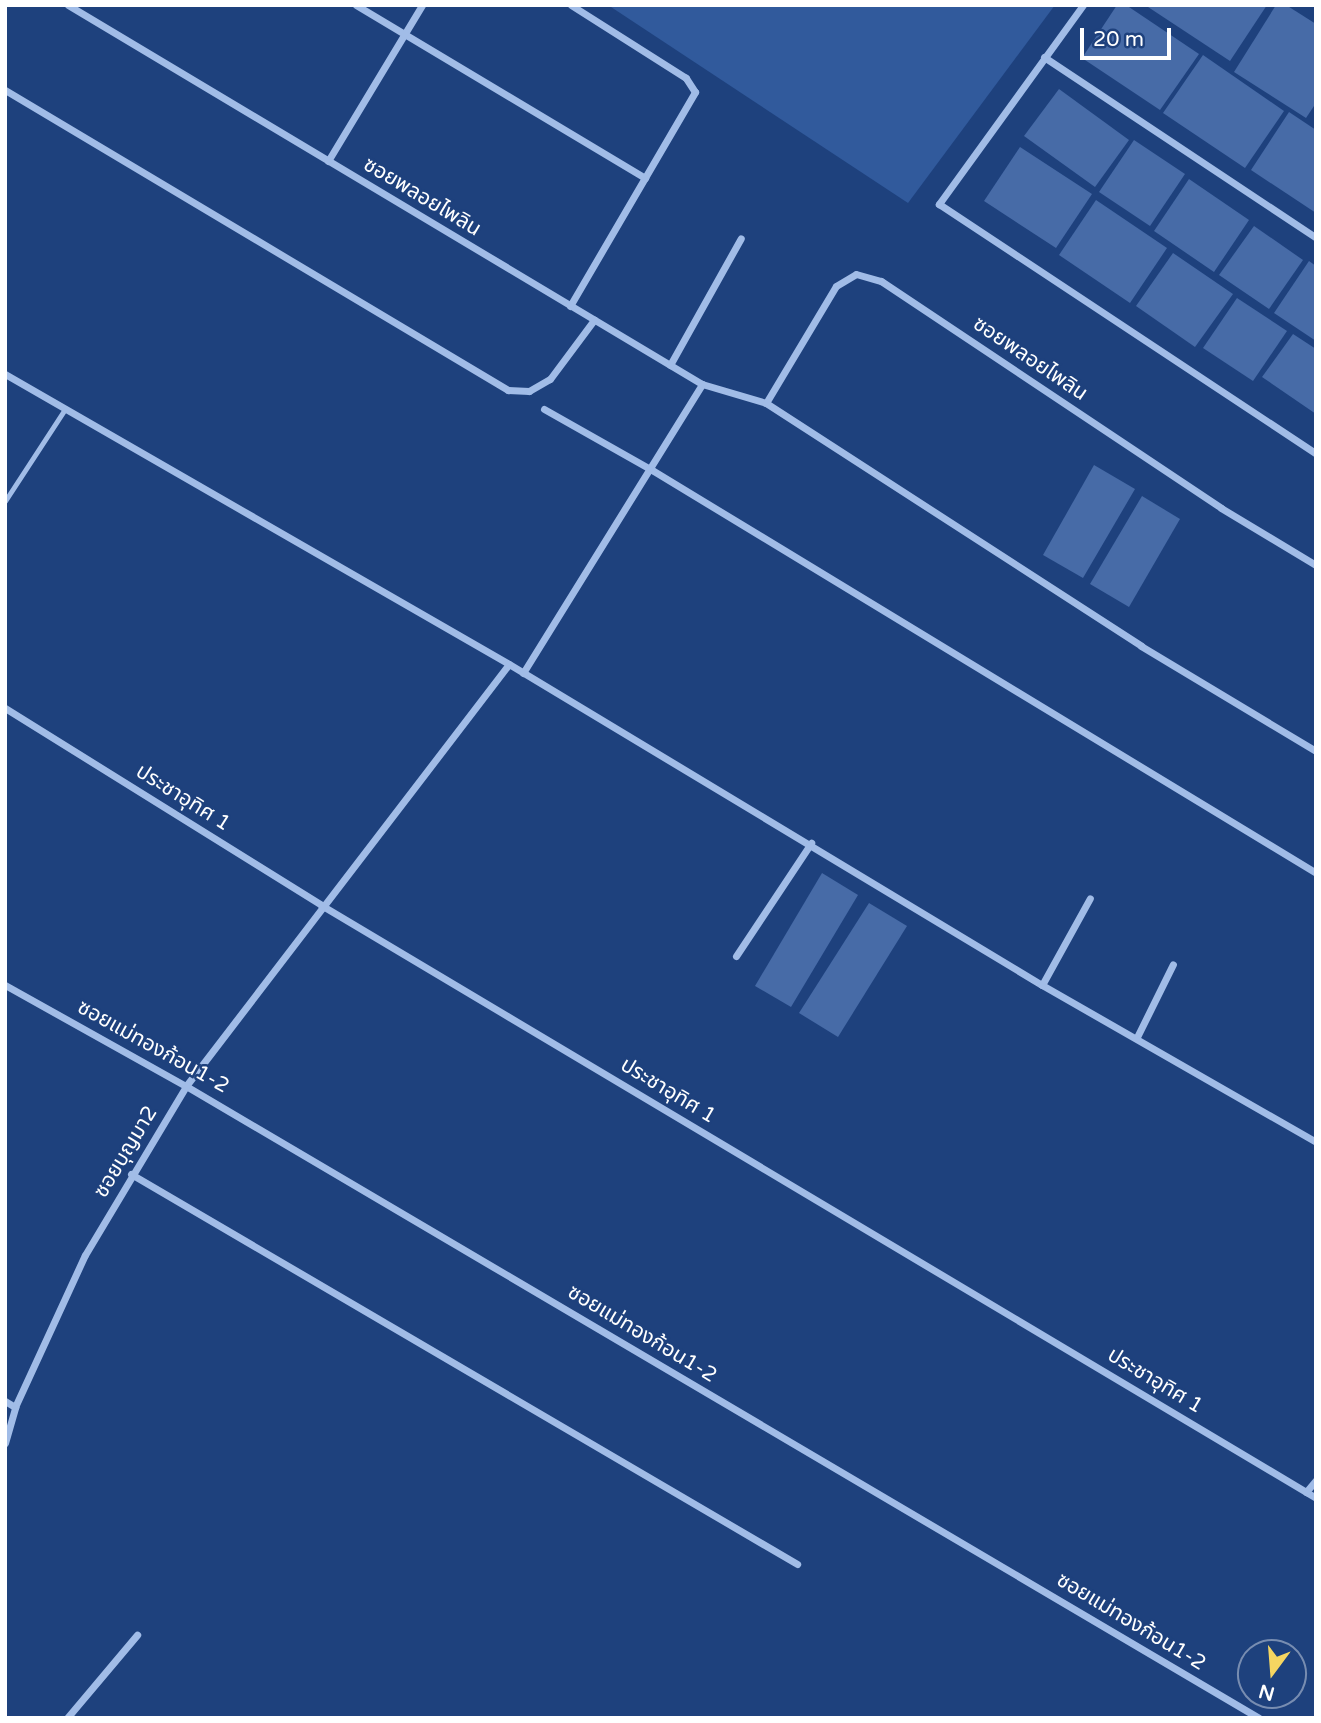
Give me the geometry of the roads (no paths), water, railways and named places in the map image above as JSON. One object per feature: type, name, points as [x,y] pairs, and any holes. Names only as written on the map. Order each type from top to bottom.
[{"type":"street","name":"ซอยพลอยไพลิน","points":[[68,5],[702,384],[766,403],[1142,646],[1316,751]]},
{"type":"street","points":[[356,5],[645,178]]},
{"type":"street","points":[[328,161],[422,5]]},
{"type":"street","points":[[570,306],[695,92],[687,78],[571,5]]},
{"type":"street","points":[[1083,5],[939,204],[1316,454]]},
{"type":"street","points":[[1044,57],[1316,238]]},
{"type":"street","points":[[5,90],[508,390],[529,391],[550,379],[594,320]]},
{"type":"street","points":[[670,365],[741,238]]},
{"type":"street","name":"ซอยพลอยไพลิน","points":[[766,403],[836,286],[856,274],[881,281],[1221,508],[1316,565]]},
{"type":"street","points":[[5,374],[509,664],[1042,985],[1137,1037],[1316,1142]]},
{"type":"street","points":[[523,673],[652,470],[702,384]]},
{"type":"street","points":[[544,409],[652,470],[1316,873]]},
{"type":"street","name":"ซอยบุญมา2","points":[[5,1443],[15,1407],[85,1255],[186,1086],[321,905],[509,664]]},
{"type":"street","name":"ประชาอุทิศ 1","points":[[5,708],[321,905],[1316,1498]]},
{"type":"street","points":[[736,956],[811,844]]},
{"type":"street","points":[[1042,985],[1090,898]]},
{"type":"street","points":[[1137,1037],[1173,964]]},
{"type":"street","name":"ซอยแม่ทองก้อน1-2","points":[[5,985],[186,1086],[1259,1718]]},
{"type":"street","points":[[131,1174],[797,1564]]},
{"type":"street","points":[[5,1401],[15,1407]]},
{"type":"street","points":[[1306,1492],[1316,1480]]},
{"type":"street","points":[[67,1718],[137,1635]]},
{"type":"lane","points":[[5,501],[65,410]]}]
